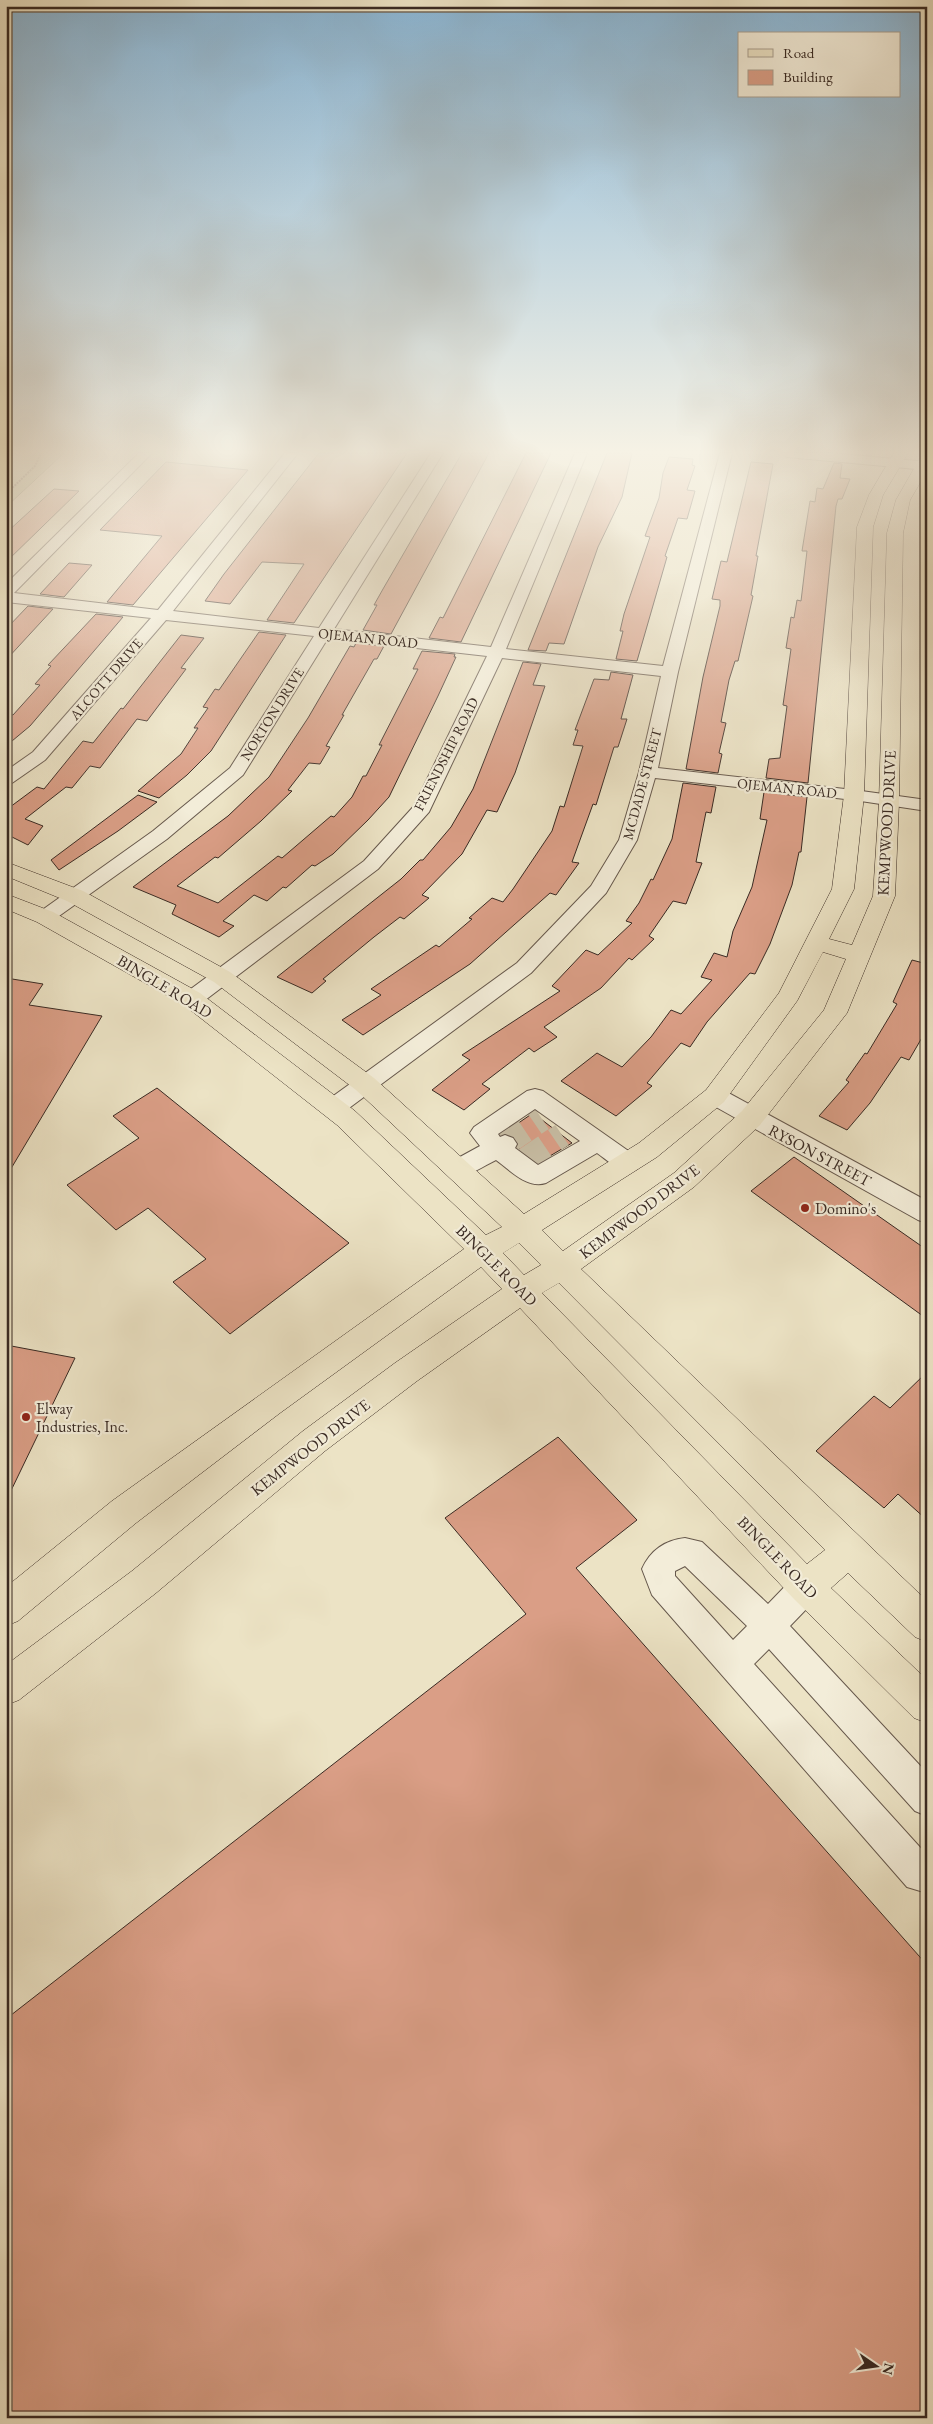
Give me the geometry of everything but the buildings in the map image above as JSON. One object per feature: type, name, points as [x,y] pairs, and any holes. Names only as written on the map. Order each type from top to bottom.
[{"type":"main road","name":"KEMPWOOD DRIVE","points":[[6,1609],[124,1512],[269,1404],[482,1250],[522,1229],[648,1150],[715,1096],[789,996],[843,889],[854,795],[864,566]]},
{"type":"main road","name":"KEMPWOOD DRIVE","points":[[6,1687],[144,1582],[314,1441],[406,1372],[523,1290],[561,1268],[684,1180],[751,1118],[834,1013],[884,896],[889,802],[893,566]]},
{"type":"main road","points":[[863,588],[893,592]]},
{"type":"main road","points":[[859,675],[892,680]]},
{"type":"main road","name":"BINGLE ROAD","points":[[6,868],[75,896],[222,977],[365,1084],[522,1229],[849,1551],[927,1624]]},
{"type":"main road","name":"BINGLE ROAD","points":[[6,901],[45,917],[192,1000],[333,1108],[523,1290],[806,1587],[927,1705]]},
{"type":"main road","points":[[816,942],[859,955]]},
{"type":"main road","points":[[806,1587],[849,1551]]},
{"type":"street","points":[[6,593],[33,566]]},
{"type":"street","name":"ALCOTT DRIVE","points":[[6,779],[39,756],[162,615],[201,566]]},
{"type":"street","name":"NORTON DRIVE","points":[[45,917],[160,835],[237,771],[365,566]]},
{"type":"street","name":"FRIENDSHIP ROAD","points":[[192,1000],[371,865],[422,808],[497,651],[533,566]]},
{"type":"street","name":"MCDADE STREET","points":[[333,1108],[524,968],[599,889],[628,840],[648,772],[670,672],[697,566]]},
{"type":"street","name":"OJEMAN ROAD","points":[[6,598],[497,651],[670,672]]},
{"type":"street","name":"OJEMAN ROAD","points":[[648,772],[854,795],[889,802],[927,806]]},
{"type":"street","name":"RYSON STREET","points":[[715,1096],[751,1118],[927,1213]]},
{"type":"street","points":[[597,1142],[537,1177],[522,1162],[482,1133],[535,1097],[548,1115],[569,1131],[597,1142],[628,1163]]},
{"type":"street","points":[[458,1169],[501,1146]]},
{"type":"street","points":[[927,1799],[769,1626],[691,1552],[680,1551],[665,1558],[657,1569],[663,1585],[920,1874],[927,1876]]},
{"type":"street","points":[[732,1664],[806,1587]]},
{"type":"tunnel","points":[[505,1144],[542,1119]]},
{"type":"tunnel","points":[[525,1160],[562,1135]]},
{"type":"place","name":"Domino's","points":[[805,1208]]},
{"type":"place","name":"Elway Industries, Inc.","points":[[26,1417]]}]
